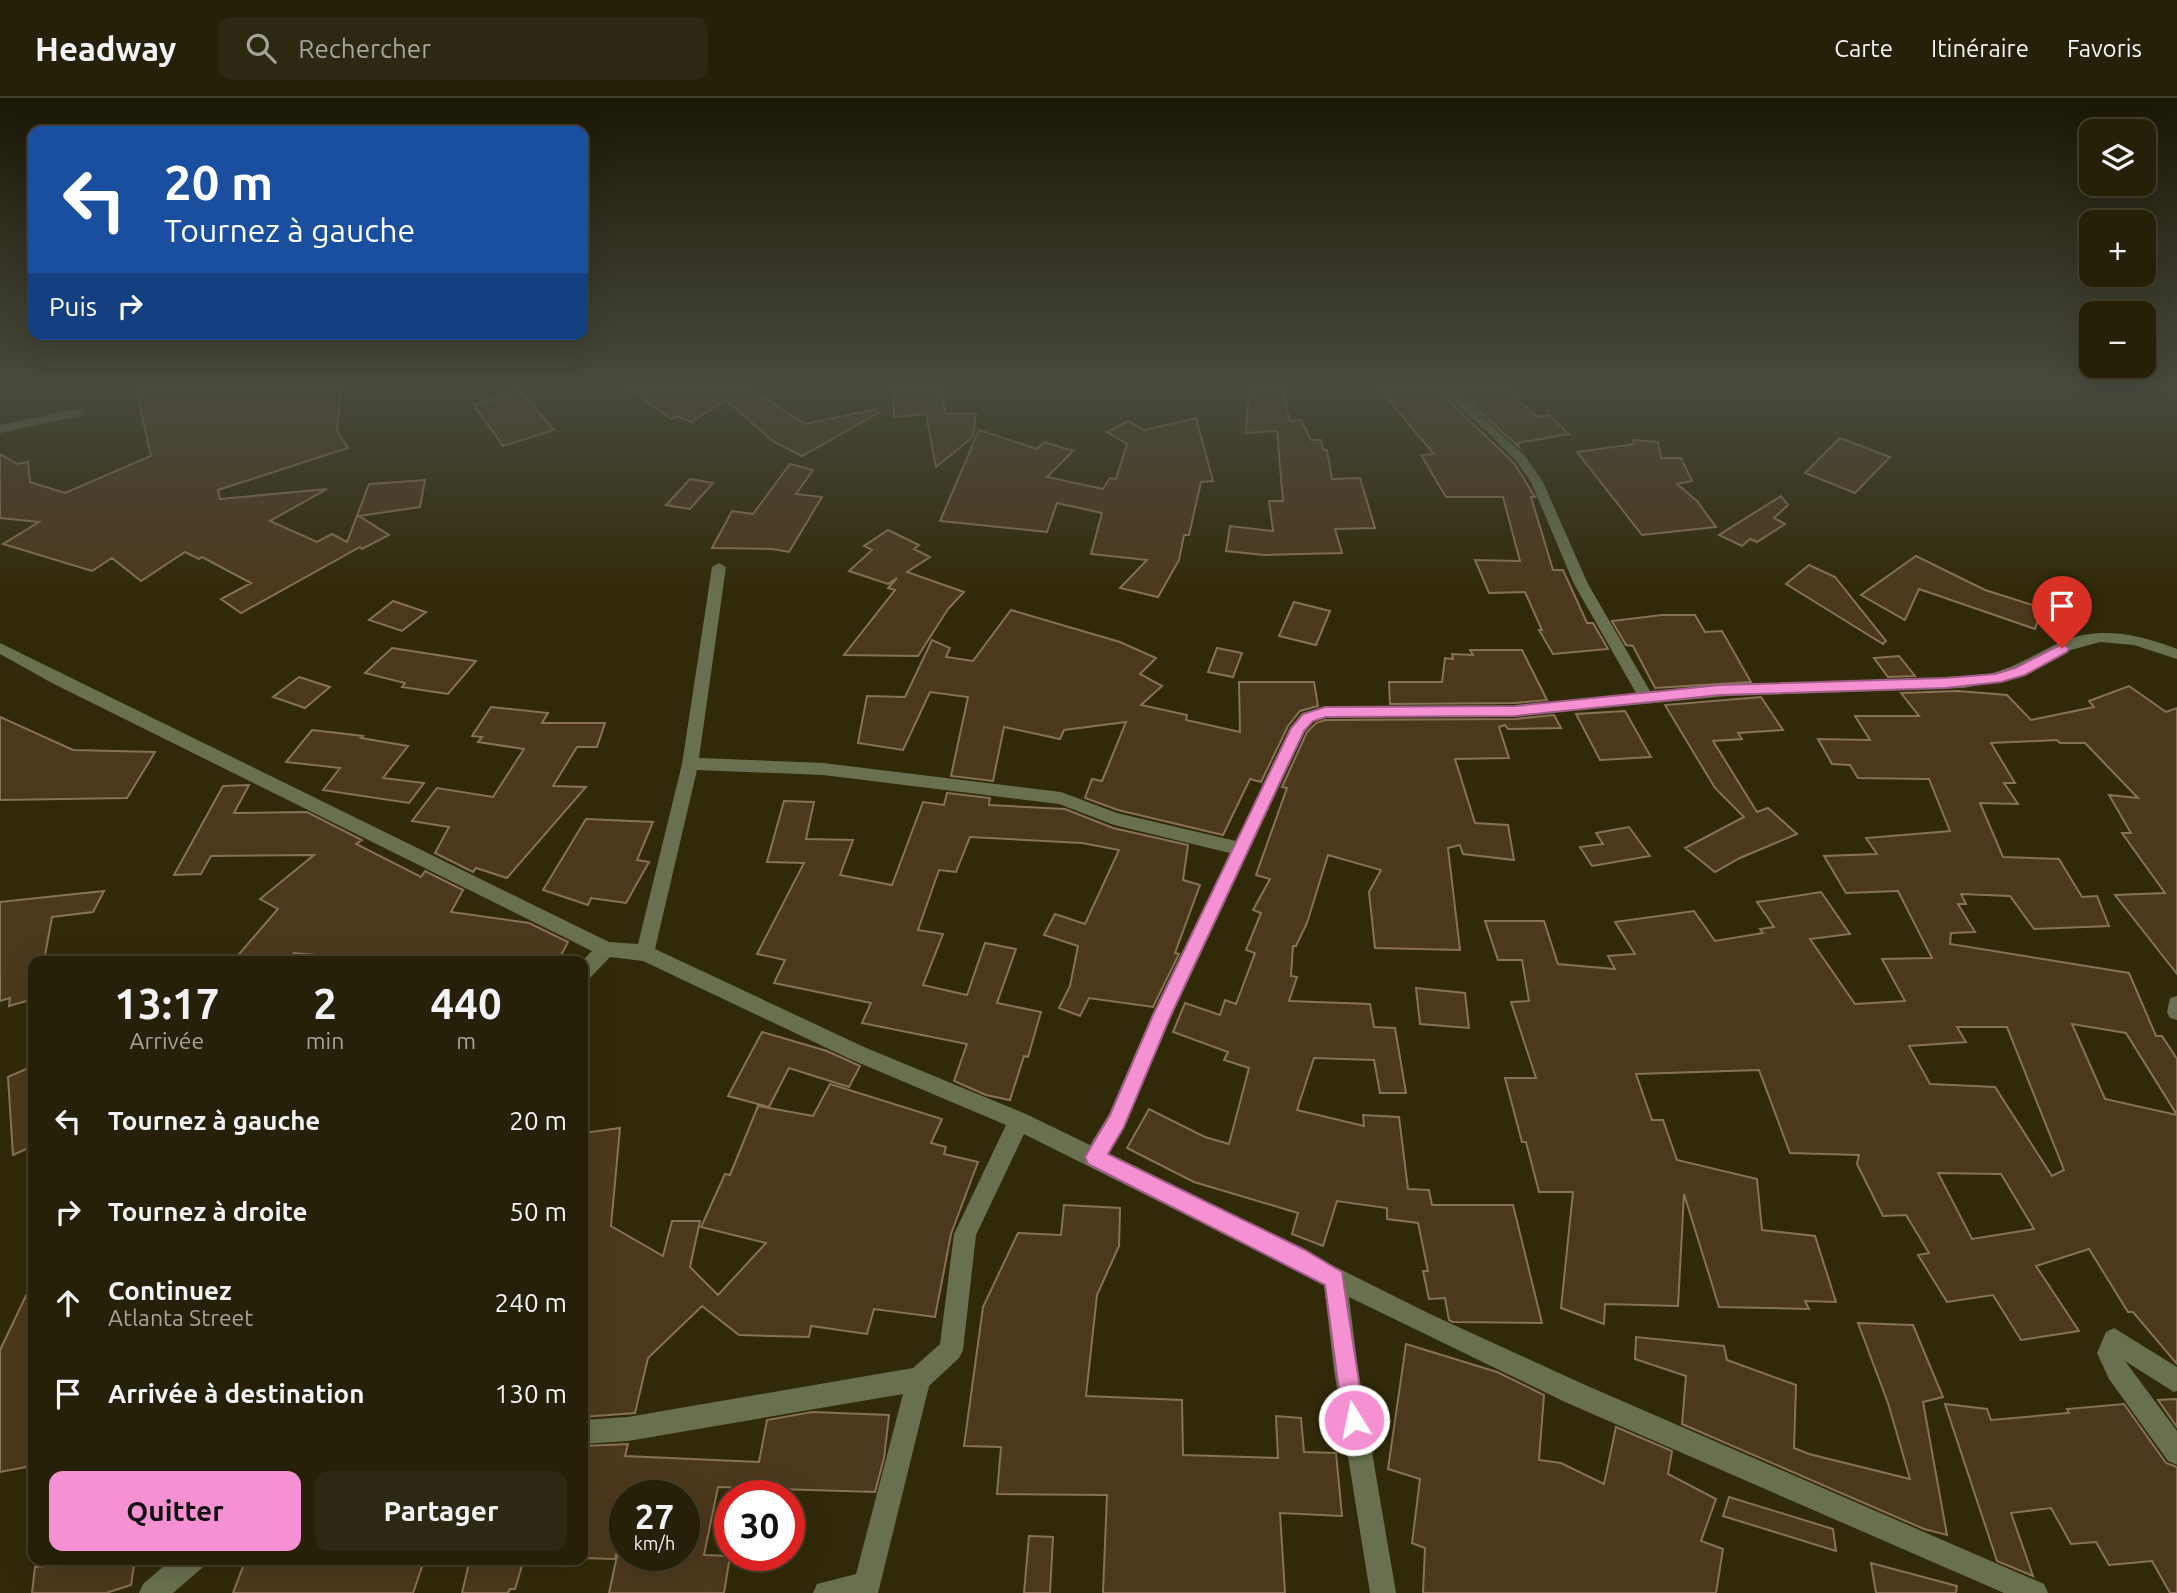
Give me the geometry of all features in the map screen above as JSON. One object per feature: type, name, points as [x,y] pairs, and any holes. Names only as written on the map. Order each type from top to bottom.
[{"type":"street","points":[[1515,454],[1537,482],[1581,584],[1646,697]]},
{"type":"street","points":[[645,953],[690,764],[719,567]]},
{"type":"street","points":[[1095,1157],[1117,1121],[1162,1015],[1298,728],[1308,718],[1325,712],[1515,711],[1720,690],[1996,679],[2020,671],[2062,648],[2089,638],[2118,637],[2177,654]]},
{"type":"street","points":[[0,648],[57,680],[606,949],[645,953],[857,1053],[1019,1121],[1298,1258],[1335,1279],[1574,1393],[2035,1593]]},
{"type":"street","points":[[690,764],[823,769],[1061,798],[1114,819],[1241,849]]},
{"type":"street","points":[[588,967],[606,949]]},
{"type":"street","points":[[2177,1004],[2177,1012]]},
{"type":"street","points":[[588,1432],[628,1429],[919,1379],[951,1350],[965,1234],[1019,1121]]},
{"type":"street","points":[[1335,1279],[1346,1370],[1382,1593]]},
{"type":"street","points":[[2177,1379],[2174,1380],[2114,1340],[2109,1353],[2117,1371],[2177,1452]]},
{"type":"street","points":[[826,1593],[865,1589],[919,1379]]},
{"type":"street","points":[[152,1593],[186,1565]]},
{"type":"building","points":[[0,454],[17,464],[28,462],[30,482],[65,493],[151,456],[151,454],[330,454],[218,490],[220,499],[327,489],[270,521],[317,542],[332,534],[347,542],[369,484],[425,480],[420,507],[359,516],[389,535],[362,549],[360,547],[241,613],[221,599],[251,583],[202,557],[199,559],[185,552],[141,581],[112,558],[92,571],[3,544],[39,522],[0,518]]},
{"type":"building","points":[[934,454],[952,454],[936,467]]},
{"type":"building","points":[[969,454],[1070,454],[1047,477],[1103,489],[1110,478],[1116,479],[1124,454],[1206,454],[1213,481],[1201,482],[1189,535],[1184,535],[1179,560],[1158,597],[1120,588],[1147,560],[1091,554],[1102,513],[1057,503],[1047,532],[940,521]]},
{"type":"building","points":[[1279,454],[1328,454],[1332,479],[1360,478],[1375,528],[1335,529],[1342,553],[1264,555],[1226,551],[1230,526],[1273,531],[1269,501],[1283,501]]},
{"type":"building","points":[[1504,454],[1514,463],[1535,497],[1531,497],[1553,570],[1563,570],[1587,623],[1593,623],[1608,649],[1553,654],[1539,630],[1542,630],[1525,592],[1489,593],[1475,560],[1520,561],[1503,497],[1446,497],[1421,455]]},
{"type":"building","points":[[1578,454],[1660,454],[1661,458],[1681,458],[1692,481],[1677,484],[1697,501],[1716,527],[1642,535]]},
{"type":"building","points":[[1824,454],[1881,454],[1890,457],[1855,493],[1805,473]]},
{"type":"building","points":[[790,464],[813,470],[796,494],[822,497],[789,552],[772,549],[712,548],[732,511],[753,514]]},
{"type":"building","points":[[690,479],[713,483],[690,509],[666,505]]},
{"type":"building","points":[[1781,496],[1788,505],[1774,518],[1785,524],[1757,542],[1750,539],[1742,546],[1719,535]]},
{"type":"building","points":[[888,530],[919,545],[914,549],[930,557],[907,572],[964,592],[948,609],[918,656],[844,655],[895,590],[888,588],[897,578],[888,584],[849,571],[872,550],[864,546]]},
{"type":"building","points":[[1916,556],[1985,590],[2042,608],[2035,629],[1919,589],[1905,620],[1861,595]]},
{"type":"building","points":[[1809,565],[1835,577],[1886,641],[1883,644],[1786,584]]},
{"type":"building","points":[[393,601],[426,612],[402,631],[369,620]]},
{"type":"building","points":[[1294,602],[1330,611],[1316,645],[1279,636]]},
{"type":"building","points":[[1011,610],[1120,642],[1156,658],[1140,674],[1162,686],[1141,705],[1187,715],[1186,720],[1240,732],[1239,682],[1314,682],[1318,706],[1300,711],[1288,726],[1261,782],[1250,779],[1223,835],[1118,810],[1085,798],[1092,779],[1102,781],[1126,722],[1064,730],[1060,739],[1004,727],[993,781],[951,776],[968,697],[930,692],[903,750],[858,743],[867,696],[905,697],[932,640],[950,648],[946,657],[973,661]]},
{"type":"building","points":[[1662,615],[1695,615],[1705,632],[1722,631],[1751,682],[1655,688],[1633,646],[1626,645],[1612,621]]},
{"type":"building","points":[[392,648],[476,661],[448,694],[402,687],[405,683],[365,673]]},
{"type":"building","points":[[1217,648],[1242,653],[1233,677],[1208,672]]},
{"type":"building","points":[[1470,650],[1522,650],[1547,700],[1515,703],[1390,704],[1389,682],[1442,682],[1445,658],[1453,659],[1452,654],[1473,655]]},
{"type":"building","points":[[1899,656],[1915,676],[1888,677],[1874,658]]},
{"type":"building","points":[[299,677],[330,687],[305,708],[273,697]]},
{"type":"building","points":[[2129,686],[2166,712],[2177,708],[2177,974],[2115,895],[2165,893],[2122,833],[2131,833],[2109,795],[2138,798],[2085,743],[2060,743],[2057,740],[1991,743],[2015,783],[2004,783],[2018,804],[1980,803],[2003,857],[2059,859],[2082,897],[2097,896],[2109,926],[2034,929],[2010,896],[1961,894],[1966,904],[1958,904],[1975,932],[1951,933],[1950,944],[2129,973],[2156,1036],[2162,1036],[2177,1059],[2177,1115],[2177,1364],[2133,1312],[2128,1312],[2089,1249],[2036,1266],[2079,1331],[2021,1340],[1993,1295],[1947,1302],[1918,1255],[1929,1253],[1906,1215],[1883,1216],[1857,1164],[1859,1155],[1790,1153],[1759,1070],[1636,1074],[1652,1120],[1663,1120],[1677,1160],[1757,1179],[1762,1230],[1815,1236],[1836,1302],[1805,1301],[1809,1309],[1719,1307],[1684,1194],[1678,1306],[1605,1304],[1604,1324],[1561,1308],[1573,1192],[1539,1192],[1526,1142],[1522,1142],[1505,1078],[1536,1078],[1511,1002],[1529,1001],[1522,960],[1498,960],[1485,921],[1544,921],[1558,964],[1615,969],[1608,956],[1635,954],[1615,922],[1694,911],[1715,941],[1763,933],[1760,929],[1774,927],[1757,902],[1821,892],[1850,934],[1810,939],[1855,1004],[1905,1001],[1882,959],[1932,958],[1898,891],[1846,893],[1824,856],[1877,854],[1866,838],[1950,831],[1929,779],[1858,778],[1850,765],[1832,764],[1818,739],[1870,740],[1855,716],[1919,716],[1901,693],[1958,691],[2007,695],[2031,720],[2094,707],[2089,701]],"holes":[[[2072,1024],[2126,1033],[2177,1115],[2105,1099]],[[1957,1027],[2007,1027],[2064,1170],[2052,1176],[1995,1087],[1930,1084],[1909,1046],[1966,1042]],[[1938,1173],[2001,1174],[2034,1229],[1972,1239]]]},
{"type":"building","points":[[1761,697],[1783,730],[1738,733],[1742,739],[1713,741],[1757,812],[1768,808],[1797,834],[1740,858],[1715,872],[1685,848],[1744,817],[1715,788],[1665,705]]},
{"type":"building","points":[[491,707],[548,713],[542,723],[605,723],[597,747],[577,747],[553,786],[586,787],[507,878],[476,868],[473,872],[435,853],[449,827],[412,821],[437,788],[493,797],[524,749],[478,742],[482,737],[472,736]]},
{"type":"building","points":[[1625,711],[1651,757],[1600,760],[1576,714]]},
{"type":"building","points":[[1554,715],[1561,728],[1499,727],[1509,758],[1455,759],[1475,823],[1508,825],[1514,860],[1463,854],[1460,845],[1448,848],[1460,950],[1375,948],[1369,892],[1381,870],[1328,855],[1307,923],[1296,946],[1293,946],[1291,976],[1297,977],[1289,1001],[1370,1004],[1374,1027],[1395,1028],[1406,1093],[1380,1093],[1374,1060],[1314,1058],[1297,1110],[1364,1126],[1363,1115],[1399,1117],[1408,1189],[1429,1190],[1432,1205],[1513,1205],[1542,1323],[1453,1322],[1449,1320],[1445,1298],[1429,1299],[1423,1271],[1428,1271],[1418,1223],[1387,1219],[1387,1208],[1337,1201],[1323,1246],[1292,1234],[1298,1213],[1194,1182],[1127,1148],[1149,1109],[1205,1137],[1229,1144],[1249,1068],[1224,1060],[1228,1052],[1173,1032],[1185,1003],[1220,1015],[1225,1000],[1236,1004],[1255,953],[1246,950],[1261,913],[1253,910],[1270,879],[1256,875],[1287,788],[1282,787],[1307,732],[1316,723],[1325,720],[1515,719]]},
{"type":"building","points":[[0,717],[73,750],[155,752],[127,798],[0,800]]},
{"type":"building","points":[[312,730],[363,736],[361,738],[408,746],[383,778],[424,783],[409,803],[323,790],[340,768],[286,762]]},
{"type":"building","points":[[249,785],[234,813],[307,812],[362,840],[356,844],[421,877],[425,871],[463,890],[451,912],[529,923],[568,942],[561,956],[328,956],[294,953],[292,956],[237,956],[278,909],[260,899],[314,855],[211,856],[201,874],[174,875],[223,786]]},
{"type":"building","points":[[947,793],[990,798],[989,805],[1065,809],[1113,828],[1188,845],[1183,880],[1200,885],[1175,953],[1179,954],[1153,1007],[1089,998],[1080,1016],[1059,1008],[1070,986],[1078,946],[1044,935],[1055,914],[1085,924],[1119,850],[1082,843],[970,837],[956,872],[939,870],[918,930],[943,934],[923,985],[967,995],[985,943],[1016,949],[997,1003],[1041,1012],[1028,1057],[1024,1056],[1010,1100],[986,1095],[954,1081],[967,1044],[862,1023],[871,1003],[774,983],[785,960],[757,954],[804,863],[767,862],[784,801],[814,802],[806,839],[853,840],[840,875],[892,885],[923,802],[944,805]]},
{"type":"building","points":[[586,819],[653,822],[637,860],[649,862],[626,903],[591,898],[588,905],[543,890]]},
{"type":"building","points":[[1629,827],[1650,856],[1592,866],[1580,847],[1603,844],[1596,833]]},
{"type":"building","points":[[104,891],[93,912],[52,917],[45,956],[28,956],[28,1000],[9,1006],[10,998],[0,1001],[0,902]]},
{"type":"building","points":[[1416,988],[1465,993],[1469,1028],[1420,1024]]},
{"type":"building","points":[[762,1032],[827,1051],[860,1066],[849,1087],[789,1068],[769,1107],[728,1096]]},
{"type":"building","points":[[28,1068],[28,1148],[13,1155],[8,1077]]},
{"type":"building","points":[[830,1084],[942,1119],[931,1143],[946,1147],[944,1154],[978,1162],[951,1234],[935,1317],[874,1309],[867,1334],[811,1326],[809,1337],[739,1335],[702,1306],[648,1358],[635,1413],[588,1417],[588,1132],[620,1128],[611,1226],[663,1256],[672,1221],[700,1221],[690,1267],[718,1295],[766,1243],[701,1227],[725,1174],[730,1175],[758,1106],[813,1116]]},
{"type":"building","points":[[1064,1205],[1120,1208],[1119,1246],[1097,1295],[1086,1396],[1182,1400],[1183,1455],[1278,1458],[1276,1416],[1301,1418],[1304,1452],[1336,1453],[1342,1516],[1280,1513],[1285,1593],[1103,1593],[1107,1495],[997,1494],[1001,1447],[964,1446],[983,1307],[1018,1233],[1061,1235]]},
{"type":"building","points":[[28,1291],[28,1462],[26,1467],[0,1472],[0,1350]]},
{"type":"building","points":[[1858,1323],[1913,1325],[1943,1397],[1923,1402],[1947,1535],[1924,1529],[1682,1424],[1686,1376],[1635,1359],[1636,1337],[1724,1346],[1727,1360],[1796,1385],[1794,1448],[1910,1479],[1888,1403]]},
{"type":"building","points":[[1406,1344],[1497,1372],[1544,1395],[1539,1460],[1561,1463],[1604,1484],[1616,1427],[1672,1451],[1668,1474],[1716,1499],[1701,1541],[1723,1549],[1716,1593],[1423,1593],[1425,1548],[1412,1543],[1420,1479],[1388,1469]]},
{"type":"building","points":[[2177,1399],[2177,1427],[2158,1400]]},
{"type":"building","points":[[1945,1404],[1987,1409],[1991,1420],[2069,1413],[2067,1409],[2124,1404],[2166,1463],[2177,1467],[2177,1593],[2170,1593],[2152,1561],[2109,1565],[2096,1542],[2071,1544],[2051,1508],[2011,1513],[2033,1576],[1997,1561]]},
{"type":"building","points":[[812,1412],[889,1415],[884,1458],[875,1492],[805,1490],[805,1480],[714,1480],[714,1506],[704,1555],[714,1555],[714,1571],[728,1571],[724,1593],[609,1593],[614,1571],[700,1571],[700,1480],[609,1480],[609,1559],[588,1558],[588,1446],[628,1444],[625,1456],[759,1462],[767,1420]]},
{"type":"building","points":[[1729,1497],[1833,1529],[1836,1551],[1723,1516]]},
{"type":"building","points":[[1029,1536],[1053,1537],[1050,1593],[1024,1593]]},
{"type":"building","points":[[1871,1563],[1957,1586],[1956,1593],[1876,1593]]},
{"type":"building","points":[[134,1565],[131,1585],[106,1593],[32,1593],[35,1567]]},
{"type":"building","points":[[244,1565],[423,1565],[413,1593],[233,1593]]},
{"type":"building","points":[[469,1565],[522,1565],[515,1589],[510,1589],[508,1593],[462,1593]]},
{"type":"route","points":[[1354,1420],[1335,1279],[1095,1157],[1117,1121],[1162,1015],[1298,728],[1308,718],[1325,712],[1515,711],[1720,690],[1996,679],[2020,671],[2062,648]]}]
